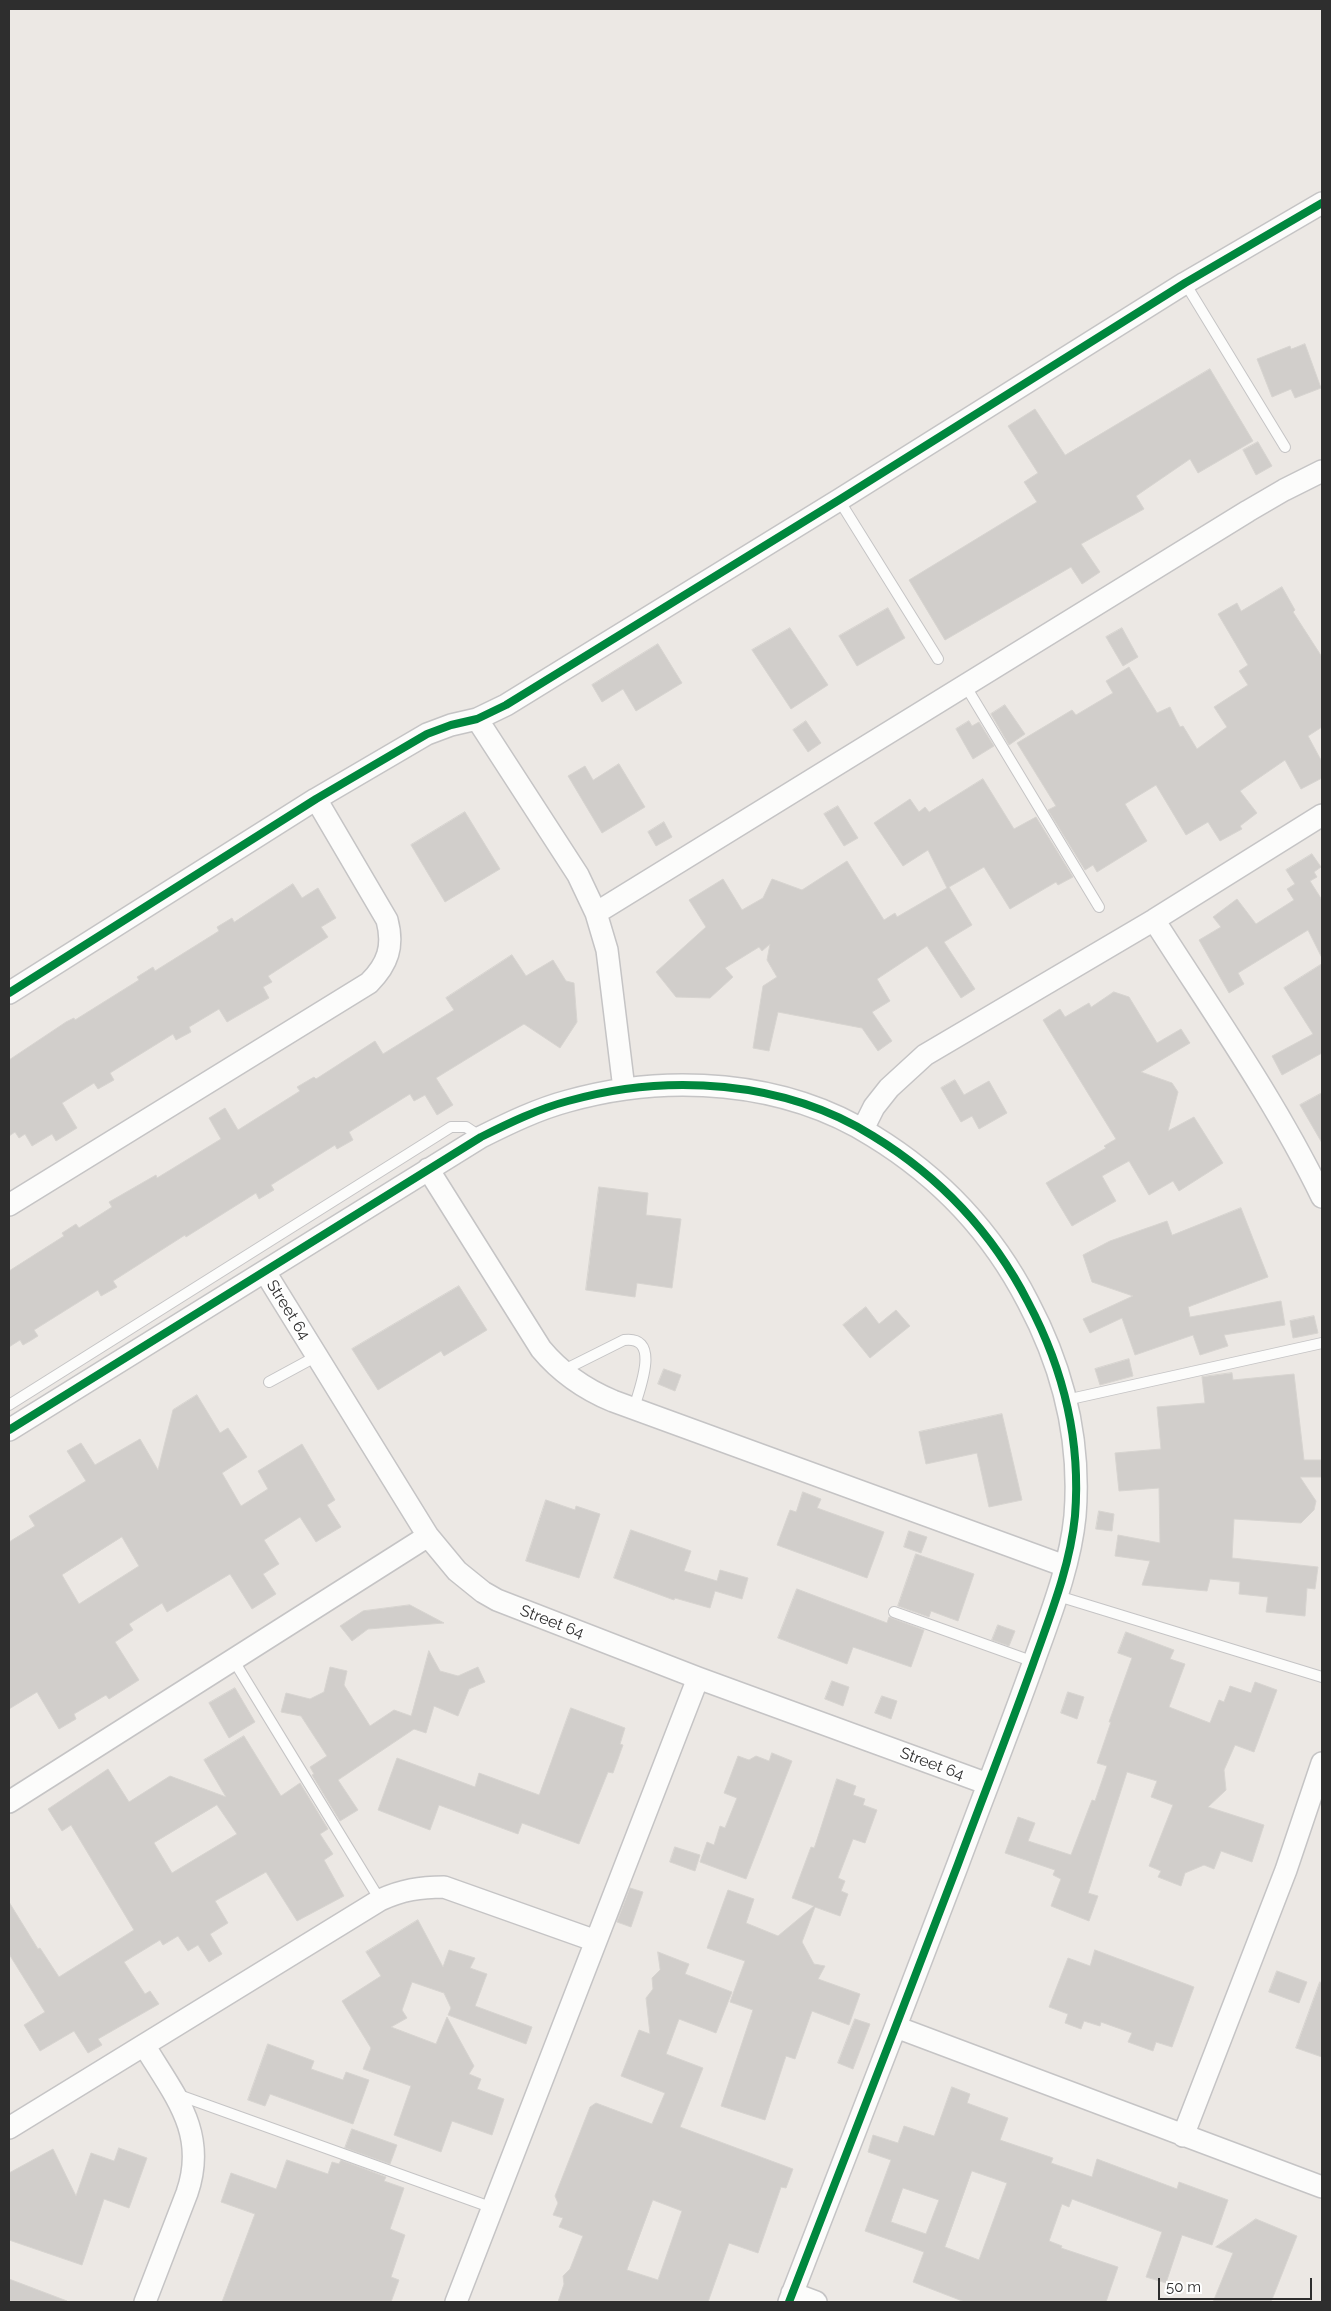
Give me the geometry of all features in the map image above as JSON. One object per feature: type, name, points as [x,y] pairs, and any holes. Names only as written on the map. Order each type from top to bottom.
[{"type":"street","points":[[9,994],[316,799],[426,734],[451,725],[477,719],[506,705],[839,500],[1185,283],[1322,203]]},
{"type":"street","points":[[596,912],[1248,511],[1322,471]]},
{"type":"street","points":[[477,719],[578,875],[596,912],[607,950],[624,1089]]},
{"type":"street","points":[[9,1205],[361,988],[379,973],[386,961],[390,948],[391,934],[387,920],[316,799]]},
{"type":"street","points":[[863,1129],[874,1108],[889,1088],[925,1055],[1154,920],[1322,815]]},
{"type":"street","points":[[1154,920],[1276,1111],[1322,1197]]},
{"type":"street","points":[[9,1430],[481,1137],[515,1120],[564,1102],[624,1089],[701,1085],[740,1088],[779,1097],[820,1110],[863,1129],[904,1155],[940,1184],[972,1217],[995,1247],[1022,1289],[1041,1326],[1056,1365],[1066,1400],[1073,1440],[1076,1479],[1074,1519],[1058,1596],[896,2027],[791,2298],[816,2302]]},
{"type":"street","points":[[428,1170],[532,1337],[562,1371],[586,1388],[634,1408],[1065,1566]]},
{"type":"street","name":"Street 64","points":[[265,1272],[428,1536],[457,1572],[483,1592],[497,1600],[698,1678],[988,1784]]},
{"type":"street","points":[[9,1802],[234,1661],[428,1536]]},
{"type":"street","points":[[456,2302],[698,1678]]},
{"type":"street","points":[[1182,2136],[1286,1870],[1322,1763]]},
{"type":"street","points":[[9,2128],[380,1900],[400,1891],[422,1887],[444,1887],[596,1940]]},
{"type":"street","points":[[896,2027],[1322,2187]]},
{"type":"street","points":[[144,2046],[188,2122],[194,2140],[195,2158],[193,2176],[145,2302]]},
{"type":"lane","points":[[1185,283],[1285,447]]},
{"type":"lane","points":[[839,500],[938,659]]},
{"type":"lane","points":[[965,685],[1099,908]]},
{"type":"lane","points":[[9,1405],[451,1127],[466,1126],[481,1137]]},
{"type":"lane","points":[[562,1371],[624,1340],[639,1343],[646,1351],[646,1362],[634,1408]]},
{"type":"lane","points":[[1066,1400],[1322,1343]]},
{"type":"lane","points":[[269,1382],[317,1356]]},
{"type":"lane","points":[[1058,1596],[1322,1677]]},
{"type":"lane","points":[[894,1612],[1034,1662]]},
{"type":"lane","points":[[234,1661],[380,1900]]},
{"type":"lane","points":[[172,2093],[493,2208]]},
{"type":"building","points":[[1305,344],[1321,388],[1295,398],[1291,389],[1272,397],[1257,359],[1290,346],[1291,349]]},
{"type":"building","points":[[1210,369],[1253,441],[1198,473],[1190,459],[1136,496],[1144,509],[1081,544],[1100,572],[1082,584],[1071,567],[945,640],[909,580],[1037,502],[1024,482],[1038,473],[1008,426],[1035,409],[1065,455]]},
{"type":"building","points":[[1258,442],[1272,466],[1256,475],[1243,450]]},
{"type":"building","points":[[1282,587],[1295,610],[1293,612],[1322,657],[1322,727],[1308,736],[1322,762],[1322,778],[1301,789],[1285,760],[1240,791],[1257,813],[1240,826],[1242,829],[1220,841],[1208,822],[1186,835],[1156,785],[1125,804],[1147,841],[1097,872],[1093,865],[1085,870],[1048,810],[1056,806],[1017,743],[1072,710],[1076,715],[1113,693],[1106,681],[1129,667],[1157,713],[1170,707],[1180,727],[1183,726],[1197,749],[1227,727],[1214,707],[1248,685],[1239,671],[1248,665],[1218,614],[1237,603],[1241,611]]},
{"type":"building","points":[[888,608],[905,638],[857,666],[839,636]]},
{"type":"building","points":[[790,628],[828,685],[791,709],[752,650]]},
{"type":"building","points":[[1122,628],[1138,657],[1123,666],[1106,637]]},
{"type":"building","points":[[658,644],[682,683],[636,711],[623,689],[602,702],[592,685]]},
{"type":"building","points":[[1005,705],[1025,734],[1009,745],[991,714]]},
{"type":"building","points":[[806,721],[821,743],[808,752],[793,730]]},
{"type":"building","points":[[969,721],[972,726],[979,722],[994,746],[973,759],[956,729]]},
{"type":"building","points":[[619,764],[645,807],[602,833],[568,776],[585,766],[593,780]]},
{"type":"building","points":[[983,779],[1014,829],[1036,817],[1073,877],[1058,885],[1056,882],[1010,909],[984,867],[949,887],[972,925],[944,942],[975,989],[961,998],[927,946],[877,979],[890,1001],[872,1012],[892,1041],[878,1051],[862,1028],[778,1012],[769,1051],[753,1048],[763,986],[777,977],[767,960],[770,944],[762,951],[759,947],[725,968],[733,977],[710,998],[676,997],[656,972],[706,927],[689,900],[723,879],[742,910],[763,898],[772,879],[802,890],[847,861],[884,920],[895,913],[897,917],[947,888],[928,850],[903,866],[874,823],[910,799],[919,812],[925,807],[929,812]]},
{"type":"building","points":[[838,806],[858,838],[844,846],[824,814]]},
{"type":"building","points":[[465,812],[500,869],[445,902],[411,845]]},
{"type":"building","points":[[664,822],[672,837],[656,846],[648,832]]},
{"type":"building","points":[[1312,854],[1321,867],[1314,872],[1317,877],[1310,881],[1322,900],[1322,958],[1308,930],[1238,973],[1244,984],[1229,993],[1199,940],[1221,927],[1213,917],[1237,899],[1256,924],[1294,900],[1287,889],[1295,884],[1286,870]]},
{"type":"building","points":[[293,884],[302,898],[318,888],[336,918],[321,927],[328,937],[268,976],[272,982],[263,987],[269,998],[227,1022],[219,1009],[189,1027],[191,1032],[176,1040],[173,1034],[110,1073],[114,1080],[98,1089],[94,1083],[62,1103],[77,1128],[56,1141],[52,1134],[32,1146],[25,1134],[19,1138],[15,1132],[9,1136],[9,1060],[66,1022],[74,1018],[75,1020],[139,980],[137,977],[153,967],[155,971],[219,931],[217,927],[232,918],[234,922]]},
{"type":"building","points":[[512,955],[526,976],[553,960],[566,981],[574,983],[577,1022],[560,1048],[524,1024],[436,1078],[453,1105],[437,1115],[425,1095],[414,1101],[410,1094],[349,1132],[353,1140],[337,1149],[335,1145],[271,1185],[274,1190],[259,1199],[256,1193],[186,1237],[185,1235],[113,1281],[117,1287],[101,1296],[98,1290],[34,1330],[38,1336],[23,1345],[20,1340],[9,1347],[9,1271],[64,1236],[62,1233],[76,1224],[79,1228],[112,1207],[109,1202],[156,1175],[157,1178],[221,1139],[209,1118],[225,1108],[238,1130],[300,1091],[297,1087],[314,1077],[316,1079],[375,1041],[383,1054],[454,1010],[446,998]]},
{"type":"building","points":[[1322,964],[1322,1053],[1282,1075],[1272,1056],[1313,1034],[1284,988]]},
{"type":"building","points":[[1114,992],[1129,997],[1157,1043],[1181,1029],[1190,1043],[1141,1072],[1172,1083],[1178,1092],[1168,1131],[1194,1117],[1223,1163],[1179,1191],[1173,1181],[1149,1195],[1129,1161],[1102,1176],[1116,1201],[1072,1226],[1046,1183],[1106,1148],[1104,1146],[1116,1139],[1043,1020],[1060,1009],[1065,1017],[1089,1003],[1091,1007]]},
{"type":"building","points":[[955,1080],[964,1095],[989,1081],[1007,1113],[979,1129],[972,1116],[961,1122],[941,1088]]},
{"type":"building","points":[[1322,1093],[1322,1143],[1300,1105]]},
{"type":"building","points":[[599,1187],[648,1193],[646,1215],[681,1219],[672,1288],[637,1283],[635,1297],[586,1290]]},
{"type":"building","points":[[1241,1208],[1268,1277],[1188,1307],[1190,1317],[1281,1301],[1285,1325],[1224,1335],[1228,1346],[1200,1355],[1193,1335],[1135,1355],[1122,1318],[1090,1333],[1083,1319],[1133,1296],[1092,1282],[1083,1255],[1110,1241],[1167,1221],[1172,1235]]},
{"type":"building","points":[[459,1286],[487,1330],[444,1356],[441,1351],[378,1390],[352,1349]]},
{"type":"building","points":[[866,1307],[879,1324],[896,1310],[910,1326],[870,1358],[843,1325]]},
{"type":"building","points":[[1314,1316],[1318,1333],[1293,1338],[1290,1321]]},
{"type":"building","points":[[1129,1359],[1133,1376],[1100,1385],[1095,1369]]},
{"type":"building","points":[[664,1369],[681,1375],[675,1391],[658,1384]]},
{"type":"building","points":[[1232,1373],[1233,1380],[1294,1374],[1304,1460],[1322,1460],[1322,1477],[1300,1477],[1316,1501],[1314,1510],[1301,1523],[1234,1519],[1232,1558],[1318,1567],[1315,1589],[1307,1588],[1305,1616],[1266,1612],[1268,1597],[1239,1594],[1240,1582],[1210,1579],[1207,1591],[1142,1585],[1150,1561],[1115,1556],[1118,1535],[1160,1543],[1159,1488],[1119,1491],[1115,1453],[1161,1449],[1157,1407],[1205,1403],[1202,1377]]},
{"type":"building","points":[[197,1395],[220,1433],[228,1428],[247,1457],[222,1473],[241,1506],[268,1489],[258,1471],[302,1444],[335,1500],[327,1505],[341,1527],[316,1542],[300,1517],[264,1540],[279,1564],[263,1574],[276,1594],[252,1609],[230,1574],[167,1612],[162,1603],[129,1624],[133,1630],[115,1642],[139,1680],[109,1699],[106,1695],[74,1714],[76,1719],[59,1729],[37,1692],[9,1709],[9,1542],[35,1526],[29,1516],[86,1481],[67,1451],[81,1443],[95,1465],[140,1439],[158,1470],[173,1410]],"holes":[[[122,1537],[139,1566],[79,1604],[62,1575]]]},
{"type":"building","points":[[1002,1414],[1022,1500],[989,1507],[977,1453],[926,1464],[919,1432]]},
{"type":"building","points":[[803,1492],[821,1499],[817,1508],[884,1532],[867,1578],[777,1545],[790,1510],[796,1512]]},
{"type":"building","points":[[546,1500],[575,1510],[576,1506],[600,1514],[579,1578],[526,1561]]},
{"type":"building","points":[[1099,1511],[1114,1514],[1112,1531],[1096,1529]]},
{"type":"building","points":[[631,1530],[691,1551],[684,1571],[717,1581],[720,1570],[748,1578],[742,1599],[715,1591],[710,1608],[675,1598],[674,1600],[614,1578]]},
{"type":"building","points":[[909,1531],[927,1537],[921,1553],[904,1547]]},
{"type":"building","points":[[916,1554],[974,1574],[958,1621],[931,1611],[929,1617],[898,1606]]},
{"type":"building","points":[[797,1589],[887,1623],[889,1617],[924,1630],[911,1667],[853,1647],[847,1664],[778,1638]]},
{"type":"building","points":[[410,1605],[444,1623],[368,1629],[352,1641],[340,1626],[363,1611]]},
{"type":"building","points":[[998,1625],[1015,1631],[1009,1646],[992,1640]]},
{"type":"building","points":[[1126,1632],[1174,1650],[1170,1659],[1185,1664],[1169,1707],[1210,1723],[1219,1700],[1224,1702],[1230,1686],[1251,1693],[1255,1682],[1277,1690],[1254,1752],[1235,1745],[1224,1770],[1226,1790],[1208,1807],[1264,1825],[1252,1862],[1221,1851],[1214,1869],[1204,1865],[1185,1873],[1181,1886],[1158,1877],[1161,1871],[1149,1866],[1173,1805],[1151,1797],[1157,1781],[1127,1772],[1088,1893],[1098,1896],[1089,1921],[1051,1906],[1061,1879],[1053,1875],[1055,1870],[1005,1853],[1018,1817],[1035,1823],[1028,1841],[1071,1855],[1092,1800],[1095,1801],[1107,1766],[1097,1763],[1111,1722],[1109,1722],[1132,1658],[1118,1653]]},
{"type":"building","points":[[429,1651],[440,1671],[458,1676],[478,1667],[485,1682],[469,1689],[458,1716],[434,1706],[426,1733],[414,1729],[338,1780],[358,1810],[340,1821],[312,1775],[314,1774],[310,1767],[327,1756],[301,1716],[281,1712],[286,1693],[310,1699],[324,1692],[330,1667],[347,1671],[344,1685],[370,1726],[394,1710],[411,1716]]},
{"type":"building","points":[[832,1681],[849,1687],[843,1706],[825,1699]]},
{"type":"building","points":[[235,1688],[255,1722],[229,1738],[209,1703]]},
{"type":"building","points":[[1068,1692],[1084,1697],[1077,1719],[1061,1713]]},
{"type":"building","points":[[882,1696],[897,1701],[891,1719],[875,1713]]},
{"type":"building","points":[[571,1708],[625,1728],[620,1744],[623,1745],[613,1773],[608,1772],[579,1844],[522,1823],[518,1834],[439,1805],[430,1830],[378,1810],[397,1758],[475,1787],[479,1773],[539,1795]]},
{"type":"building","points":[[244,1736],[281,1796],[300,1783],[328,1829],[320,1834],[333,1854],[324,1860],[344,1896],[297,1921],[266,1872],[215,1901],[228,1923],[210,1934],[222,1954],[209,1962],[198,1945],[188,1951],[178,1936],[163,1945],[160,1940],[124,1962],[145,1994],[150,1991],[159,2004],[98,2039],[102,2045],[88,2053],[74,2031],[40,2051],[24,2025],[45,2012],[9,1954],[9,1902],[38,1949],[40,1948],[59,1977],[134,1930],[71,1825],[62,1831],[48,1809],[108,1769],[129,1802],[170,1776],[226,1797],[204,1760]],"holes":[[[217,1805],[237,1834],[172,1873],[154,1843]]]},
{"type":"building","points":[[772,1753],[792,1761],[746,1879],[700,1862],[707,1842],[714,1845],[720,1826],[725,1828],[737,1798],[724,1793],[738,1756],[749,1760],[756,1756],[769,1761]]},
{"type":"building","points":[[837,1779],[856,1786],[853,1795],[865,1799],[863,1805],[877,1810],[865,1843],[853,1839],[838,1878],[845,1881],[841,1891],[848,1894],[840,1916],[815,1907],[802,1942],[814,1964],[825,1966],[818,1979],[860,1994],[849,2025],[812,2011],[795,2059],[786,2056],[765,2120],[721,2106],[753,2010],[730,2002],[745,1961],[707,1948],[728,1890],[754,1899],[746,1923],[778,1936],[814,1906],[792,1898],[811,1847],[814,1848]]},
{"type":"building","points":[[675,1847],[700,1855],[695,1871],[670,1862]]},
{"type":"building","points":[[630,1888],[643,1892],[631,1927],[617,1922]]},
{"type":"building","points":[[418,1920],[443,1967],[449,1950],[475,1958],[470,1968],[487,1974],[475,2006],[532,2027],[526,2044],[448,2015],[451,2008],[444,1993],[412,1982],[402,2010],[407,2018],[391,2027],[436,2044],[447,2017],[474,2066],[469,2074],[481,2079],[477,2089],[504,2099],[492,2135],[452,2121],[441,2152],[394,2135],[411,2086],[363,2069],[371,2048],[342,2001],[381,1976],[366,1952]]},
{"type":"building","points":[[1095,1950],[1194,1987],[1172,2047],[1156,2042],[1153,2051],[1128,2042],[1132,2033],[1101,2022],[1100,2026],[1084,2021],[1081,2029],[1065,2023],[1068,2014],[1049,2007],[1068,1958],[1090,1966]]},
{"type":"building","points":[[658,1952],[689,1964],[685,1974],[732,1992],[716,2033],[679,2019],[666,2054],[703,2068],[680,2127],[793,2169],[786,2188],[781,2187],[758,2253],[729,2243],[708,2302],[558,2302],[564,2284],[563,2276],[570,2269],[583,2236],[559,2227],[563,2218],[553,2215],[558,2203],[555,2196],[590,2107],[596,2103],[652,2124],[665,2093],[621,2076],[639,2030],[650,2034],[646,1998],[653,1989],[652,1978],[660,1970]],"holes":[[[653,2200],[682,2211],[658,2280],[627,2270]]]},
{"type":"building","points":[[1277,1971],[1307,1982],[1299,2003],[1269,1992]]},
{"type":"building","points":[[1320,1982],[1322,1983],[1322,2057],[1296,2048]]},
{"type":"building","points":[[855,2019],[870,2024],[853,2069],[838,2063]]},
{"type":"building","points":[[268,2044],[314,2061],[311,2069],[343,2080],[346,2072],[369,2080],[353,2124],[270,2094],[265,2106],[248,2100]]},
{"type":"building","points":[[952,2087],[970,2094],[967,2103],[1008,2118],[1000,2140],[1053,2158],[1051,2163],[1092,2177],[1097,2159],[1177,2189],[1179,2182],[1228,2200],[1212,2245],[1182,2235],[1166,2283],[1146,2277],[1162,2232],[1072,2199],[1069,2207],[1062,2204],[1049,2241],[1062,2246],[1061,2248],[1118,2267],[1106,2302],[965,2302],[913,2282],[924,2252],[865,2231],[891,2160],[868,2152],[873,2135],[898,2143],[904,2126],[934,2136]],"holes":[[[972,2171],[1007,2183],[979,2260],[945,2247]],[[903,2188],[939,2200],[926,2234],[891,2222]]]},
{"type":"building","points":[[352,2129],[397,2145],[390,2164],[345,2148]]},
{"type":"building","points":[[119,2148],[147,2158],[129,2208],[104,2199],[82,2265],[9,2240],[9,2173],[53,2149],[76,2196],[91,2153],[114,2161]]},
{"type":"building","points":[[287,2160],[328,2174],[332,2162],[339,2164],[341,2160],[386,2177],[384,2181],[404,2188],[390,2229],[405,2235],[391,2277],[399,2280],[391,2302],[222,2302],[255,2214],[221,2202],[231,2173],[276,2189]]},
{"type":"building","points":[[1256,2219],[1297,2236],[1271,2302],[1213,2302],[1233,2253],[1216,2247]]},
{"type":"building","points":[[9,2279],[67,2301],[9,2302]]},
{"type":"cycle path","points":[[9,993],[316,799],[427,734],[451,725],[477,719],[506,705],[839,500],[1185,283],[1322,203]]},
{"type":"cycle path","points":[[9,1430],[481,1137],[546,1108],[606,1092],[645,1087],[685,1085],[724,1087],[763,1093],[802,1103],[838,1117],[873,1136],[920,1169],[962,1208],[998,1252],[1014,1276],[1040,1327],[1060,1379],[1067,1406],[1075,1460],[1075,1516],[1069,1554],[1046,1628],[1015,1714],[789,2302]]}]
